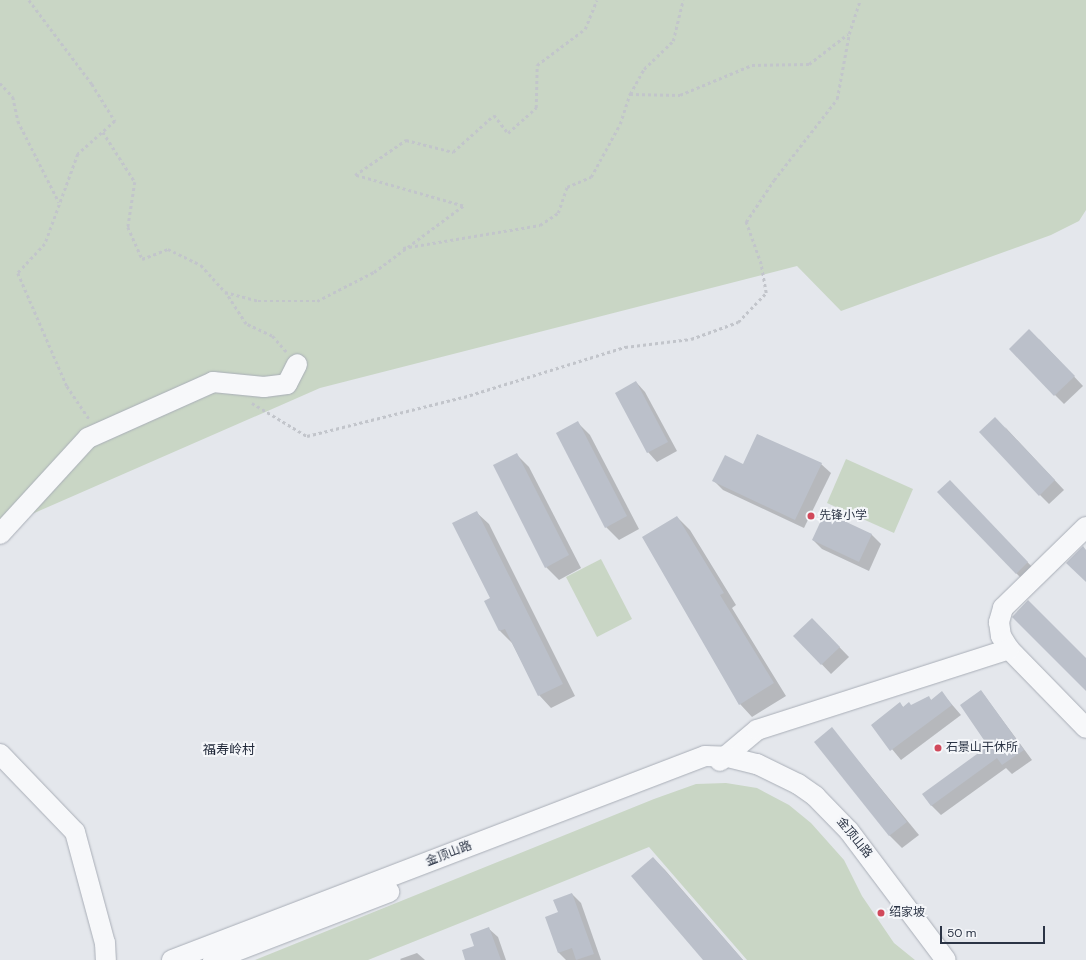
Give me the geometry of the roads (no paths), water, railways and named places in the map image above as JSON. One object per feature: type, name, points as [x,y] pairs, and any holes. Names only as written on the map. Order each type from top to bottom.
[{"type":"street","points":[[0,534],[88,438],[213,382],[264,387],[287,384],[297,364]]},
{"type":"street","points":[[1086,528],[1003,608],[999,622],[1001,636],[1009,649],[1086,728]]},
{"type":"street","points":[[728,757],[757,730],[1009,649]]},
{"type":"street","points":[[0,754],[75,832],[105,943],[106,960]]},
{"type":"street","name":"金顶山路","points":[[172,960],[705,756],[728,757],[757,764],[798,784],[825,805],[849,831],[946,960]]},
{"type":"street","name":"金顶山路","points":[[213,960],[700,771],[728,757]]},
{"type":"place","name":"先锋小学","points":[[811,516]]},
{"type":"place","name":"石景山干休所","points":[[938,748]]},
{"type":"place","name":"绍家坡","points":[[881,913]]},
{"type":"district","name":"福寿岭村","points":[[229,750]]}]
